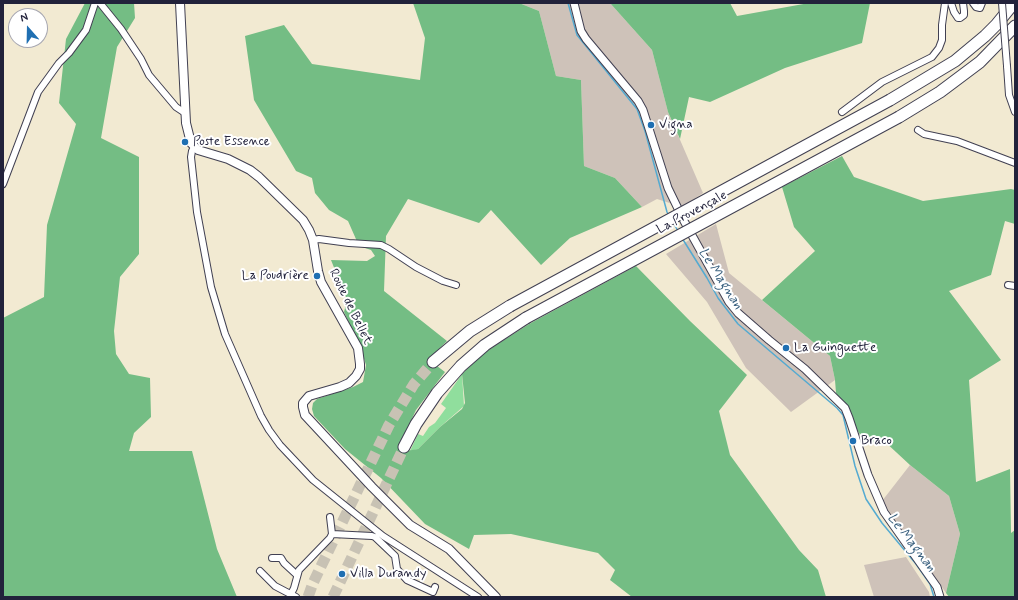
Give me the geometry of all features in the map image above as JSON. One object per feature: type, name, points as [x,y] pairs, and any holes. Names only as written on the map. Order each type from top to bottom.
[{"type":"highway","name":"La Provençale","points":[[433,362],[470,331],[510,306],[890,100],[955,61],[985,36],[1014,3]]},
{"type":"highway","name":"La Provençale","points":[[404,447],[416,424],[436,393],[461,366],[485,345],[526,318],[899,117],[940,92],[974,67],[986,57],[1015,26]]},
{"type":"main road","points":[[180,3],[185,113],[187,131],[194,147]]},
{"type":"main road","name":"Route de Bellet","points":[[194,147],[206,153],[237,163],[259,176],[299,216],[309,230],[313,240],[318,271],[322,282],[358,348],[360,369],[356,376],[349,383],[313,394],[306,399],[303,407],[304,415],[410,525],[450,549],[496,596]]},
{"type":"street","points":[[3,184],[38,92],[59,62],[69,53],[86,30],[95,3]]},
{"type":"street","points":[[100,3],[121,29],[141,59],[149,75],[176,107],[185,113]]},
{"type":"street","points":[[574,3],[581,30],[586,39],[638,101],[643,110],[668,188],[691,234],[729,302],[764,336],[805,369],[844,408],[850,418],[868,474],[881,507],[937,587],[940,597]]},
{"type":"street","points":[[842,112],[882,82],[932,57],[940,48],[942,40],[942,25],[945,3]]},
{"type":"street","points":[[951,3],[954,12],[958,18],[960,18],[964,15],[963,3]]},
{"type":"street","points":[[973,3],[976,7],[980,8],[982,3]]},
{"type":"street","points":[[1002,3],[1009,94],[1015,112]]},
{"type":"street","points":[[918,130],[924,134],[957,141],[1015,163]]},
{"type":"street","points":[[194,147],[191,157],[197,212],[211,287],[224,334],[261,416],[269,430],[296,464],[319,485],[383,536],[478,597]]},
{"type":"street","points":[[313,240],[319,239],[381,245],[416,268],[442,281],[456,285]]},
{"type":"street","points":[[260,571],[275,586],[294,595],[294,588],[299,570],[330,538],[332,534],[330,517]]},
{"type":"street","points":[[332,534],[375,537],[395,556],[397,569],[407,580],[434,592],[435,587]]},
{"type":"street","points":[[272,558],[281,558],[284,563],[297,575]]},
{"type":"shaded area","points":[[519,3],[610,3],[652,50],[668,112],[703,193],[682,207],[657,199],[642,207],[615,178],[584,166],[581,80],[556,76],[539,11]]},
{"type":"shaded area","points":[[716,224],[729,273],[830,356],[835,380],[791,412],[746,368],[707,302],[666,254]]},
{"type":"shaded area","points":[[910,465],[949,496],[960,534],[946,593],[882,501]]},
{"type":"shaded area","points":[[906,557],[929,592],[930,597],[874,597],[864,565]]},
{"type":"green space","points":[[85,3],[134,3],[135,18],[117,47],[101,138],[139,157],[139,254],[120,277],[114,331],[116,354],[129,374],[150,378],[151,417],[134,433],[129,451],[192,451],[217,549],[237,597],[3,597],[3,318],[44,297],[47,225],[76,124],[59,103],[66,39]]},
{"type":"green space","points":[[413,3],[519,3],[539,11],[556,76],[581,80],[584,166],[615,178],[642,207],[570,238],[541,265],[491,210],[479,223],[408,199],[386,236],[384,291],[447,341],[429,359],[445,372],[416,410],[399,447],[406,451],[418,449],[440,427],[462,409],[465,403],[462,374],[484,353],[529,324],[636,266],[690,321],[747,375],[719,411],[730,455],[799,550],[818,570],[826,597],[632,597],[610,580],[615,570],[598,553],[511,534],[474,535],[469,549],[425,524],[381,478],[345,449],[314,416],[312,409],[313,403],[317,399],[353,387],[363,382],[366,365],[360,346],[344,312],[347,300],[331,260],[367,261],[375,256],[371,250],[359,246],[348,221],[329,210],[315,193],[312,178],[296,171],[254,100],[245,36],[284,25],[312,64],[420,80],[425,38]]},
{"type":"green space","points":[[610,3],[730,3],[737,16],[809,3],[870,3],[862,43],[785,68],[710,102],[689,97],[680,139],[668,112],[652,50]]},
{"type":"green space","points":[[842,156],[854,177],[923,201],[1011,189],[1015,190],[1015,224],[1005,221],[991,275],[949,291],[1001,360],[969,380],[976,482],[1010,469],[1011,533],[1015,530],[1015,597],[949,597],[946,593],[960,534],[949,496],[910,465],[883,440],[866,445],[836,393],[830,356],[762,300],[815,251],[794,227],[782,187]]},
{"type":"green space","points":[[462,374],[464,406],[418,449],[410,451],[418,434],[423,436],[446,408],[441,404]]},
{"type":"waterway","name":"Le Magnan","points":[[568,3],[577,35],[637,109],[645,131],[669,216]]},
{"type":"waterway","name":"Le Magnan","points":[[673,222],[678,231]]},
{"type":"waterway","name":"Le Magnan","points":[[682,238],[718,298],[738,324],[837,408],[843,415],[855,466],[866,499],[882,523],[916,564],[930,584],[934,597]]},
{"type":"tunnel","points":[[308,597],[313,583],[389,425],[414,384],[433,362]]},
{"type":"tunnel","points":[[333,597],[404,447]]},
{"type":"place","name":"Vigna","points":[[651,125]]},
{"type":"place","name":"Poste Essence","points":[[185,142]]},
{"type":"place","name":"La Poudrière","points":[[317,276]]},
{"type":"place","name":"La Guinguette","points":[[786,348]]},
{"type":"place","name":"Braco","points":[[853,441]]},
{"type":"place","name":"Villa Durandy","points":[[342,574]]}]
